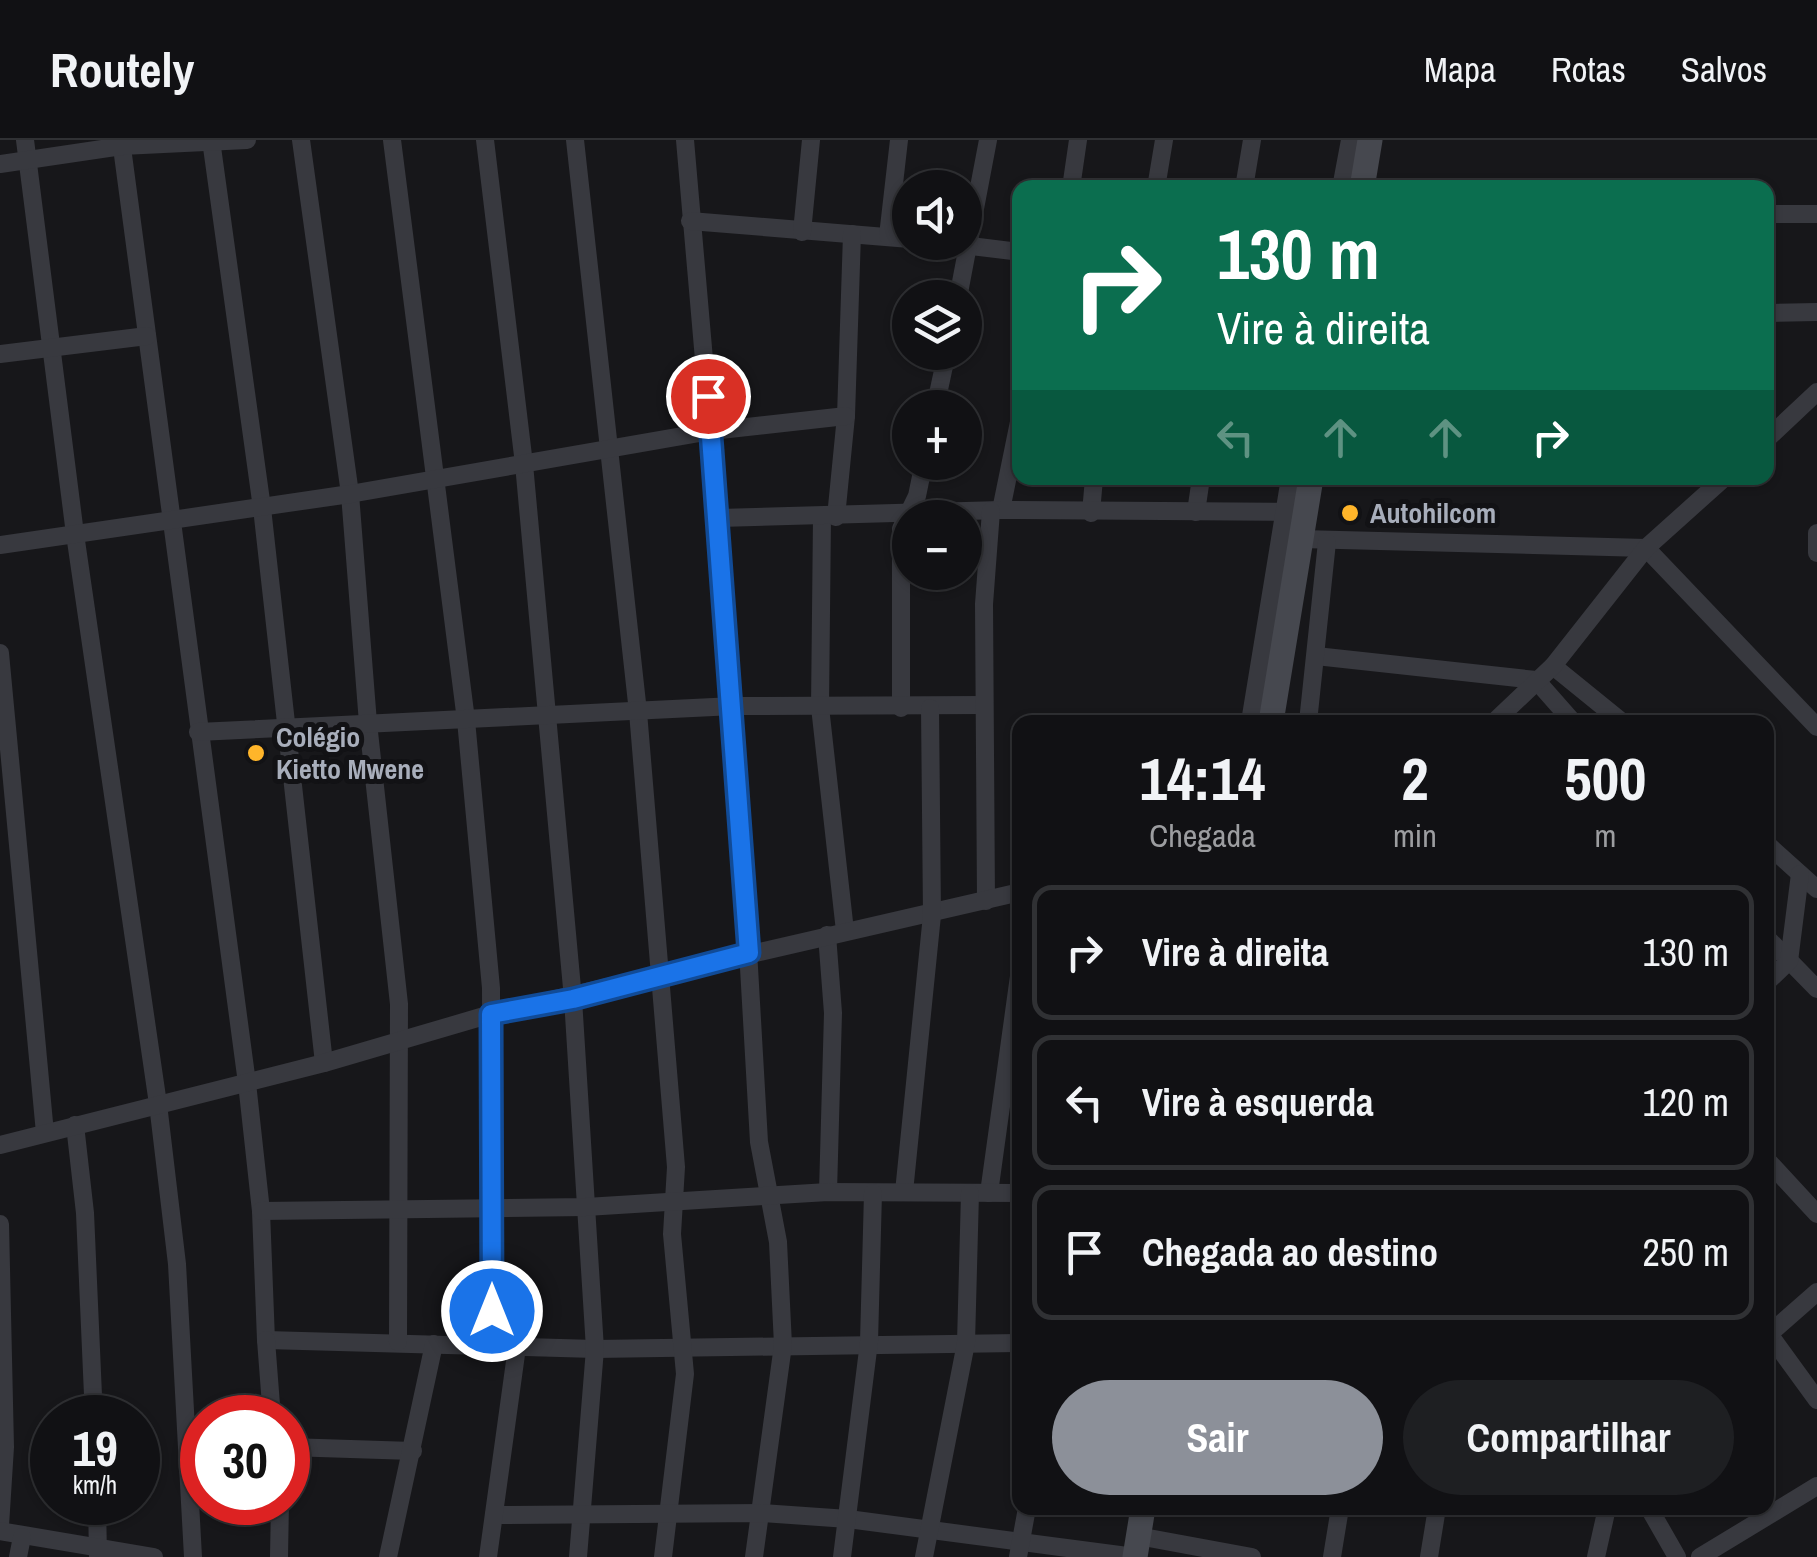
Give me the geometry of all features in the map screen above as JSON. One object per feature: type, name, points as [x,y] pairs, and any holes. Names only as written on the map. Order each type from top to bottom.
[{"type":"main road","points":[[1363,180],[1370,140]]},
{"type":"main road","points":[[1271,715],[1314,541],[1295,512],[1308,485]]},
{"type":"main road","points":[[1136,1550],[1142,1515]]},
{"type":"street","points":[[24,140],[75,534],[158,1104],[177,1264],[193,1557]]},
{"type":"street","points":[[0,164],[121,143],[247,140]]},
{"type":"street","points":[[302,140],[350,494],[368,724],[399,1004],[398,1342]]},
{"type":"street","points":[[392,140],[466,720],[491,1014],[492,1346]]},
{"type":"street","points":[[485,140],[524,464],[573,999],[595,1349],[578,1557]]},
{"type":"street","points":[[574,140],[638,712],[675,1148],[672,1234],[685,1374],[663,1557]]},
{"type":"street","points":[[685,140],[734,706],[760,1142],[778,1242],[782,1346],[754,1557]]},
{"type":"street","points":[[802,232],[811,140]]},
{"type":"street","points":[[888,236],[899,140]]},
{"type":"street","points":[[982,173],[988,140]]},
{"type":"street","points":[[1072,180],[1078,140]]},
{"type":"street","points":[[1157,180],[1164,140]]},
{"type":"street","points":[[1245,180],[1252,140]]},
{"type":"street","points":[[1342,180],[1350,140]]},
{"type":"street","points":[[211,142],[262,508],[324,1063]]},
{"type":"street","points":[[121,143],[247,1083],[261,1212],[270,1395]]},
{"type":"street","points":[[1774,214],[1817,214]]},
{"type":"street","points":[[690,221],[892,237]]},
{"type":"street","points":[[828,1192],[836,933],[820,707],[829,517],[846,416],[852,234]]},
{"type":"street","points":[[982,248],[1012,251]]},
{"type":"street","points":[[1774,314],[1817,312]]},
{"type":"street","points":[[0,354],[148,336]]},
{"type":"street","points":[[1774,428],[1817,392]]},
{"type":"street","points":[[0,545],[350,494],[711,431],[846,416]]},
{"type":"street","points":[[986,901],[984,604],[996,511],[1012,448]]},
{"type":"street","points":[[1091,513],[1093,485]]},
{"type":"street","points":[[1196,512],[1200,485]]},
{"type":"street","points":[[1252,715],[1295,512],[1291,485]]},
{"type":"street","points":[[1501,715],[1553,666],[1646,548],[1716,485]]},
{"type":"street","points":[[982,511],[1295,512]]},
{"type":"street","points":[[719,518],[892,513]]},
{"type":"street","points":[[1817,533],[1817,553]]},
{"type":"street","points":[[1309,715],[1316,656],[1314,541],[1646,548],[1817,727]]},
{"type":"street","points":[[901,590],[901,708]]},
{"type":"street","points":[[0,653],[45,1133]]},
{"type":"street","points":[[1316,656],[1536,680],[1567,715]]},
{"type":"street","points":[[1553,666],[1613,715]]},
{"type":"street","points":[[1275,694],[1311,698]]},
{"type":"street","points":[[198,732],[734,706],[984,706]]},
{"type":"street","points":[[904,1192],[932,915],[930,708]]},
{"type":"street","points":[[1774,850],[1817,889]]},
{"type":"street","points":[[1774,975],[1789,961],[1800,874]]},
{"type":"street","points":[[0,1146],[324,1063],[491,1014],[573,999],[749,953],[1012,894]]},
{"type":"street","points":[[1774,946],[1817,988]]},
{"type":"street","points":[[924,1557],[966,1343],[980,1193],[1012,1014]]},
{"type":"street","points":[[75,1125],[86,1232],[93,1395]]},
{"type":"street","points":[[1774,1167],[1817,1213]]},
{"type":"street","points":[[261,1212],[401,1206],[586,1206],[828,1192],[1012,1194]]},
{"type":"street","points":[[842,1557],[869,1342],[873,1194]]},
{"type":"street","points":[[0,1224],[4,1429],[0,1529],[98,1554],[154,1557]]},
{"type":"street","points":[[1774,1329],[1817,1292]]},
{"type":"street","points":[[266,1340],[595,1349],[869,1342],[1012,1343]]},
{"type":"street","points":[[1774,1342],[1817,1400]]},
{"type":"street","points":[[388,1557],[434,1344]]},
{"type":"street","points":[[488,1557],[517,1347]]},
{"type":"street","points":[[310,1447],[413,1450]]},
{"type":"street","points":[[1774,1512],[1817,1486]]},
{"type":"street","points":[[494,1515],[762,1513],[930,1527],[1019,1548],[1252,1557]]},
{"type":"street","points":[[1019,1548],[1026,1515]]},
{"type":"street","points":[[1332,1557],[1339,1515]]},
{"type":"street","points":[[1430,1557],[1436,1515]]},
{"type":"street","points":[[1596,1557],[1605,1515]]},
{"type":"street","points":[[1654,1515],[1677,1557]]},
{"type":"street","points":[[1700,1557],[1769,1515]]},
{"type":"street","points":[[97,1525],[98,1554]]},
{"type":"street","points":[[279,1557],[280,1525]]},
{"type":"street","points":[[18,1557],[22,1537]]},
{"type":"place","name":"Autohilcom","points":[[1350,513]]},
{"type":"place","name":"Colégio Kietto Mwene","points":[[256,753]]},
{"type":"route","points":[[492,1311],[491,1014],[573,999],[749,953],[734,706],[708,396]]}]
